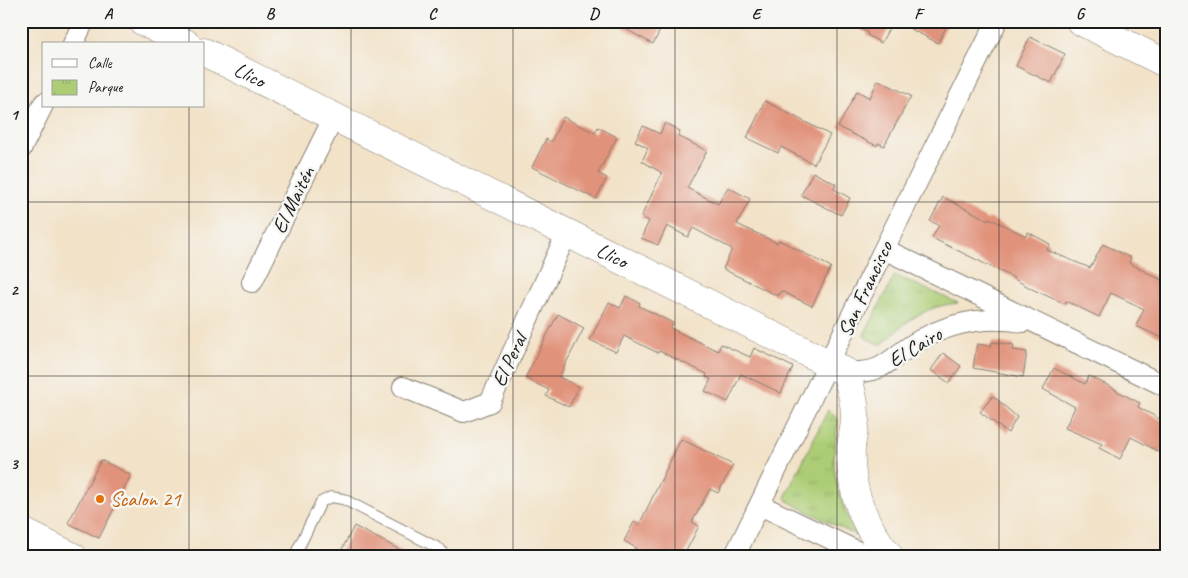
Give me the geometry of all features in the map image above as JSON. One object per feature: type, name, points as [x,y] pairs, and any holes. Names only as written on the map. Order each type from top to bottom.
[{"type":"street","points":[[73,42],[84,21]]},
{"type":"street","points":[[142,21],[184,42]]},
{"type":"street","name":"San Francisco","points":[[734,557],[760,505],[838,368],[884,249],[997,21]]},
{"type":"street","points":[[1080,21],[1167,64]]},
{"type":"street","name":"Llico","points":[[205,52],[838,368]]},
{"type":"street","points":[[21,149],[42,107]]},
{"type":"street","name":"El Maitén","points":[[252,282],[334,117]]},
{"type":"street","name":"El Peral","points":[[403,387],[464,412],[490,402],[567,233]]},
{"type":"street","name":"El Cairo","points":[[884,249],[1167,386]]},
{"type":"street","name":"El Cairo","points":[[838,368],[865,373],[883,367],[912,344],[940,330],[968,322],[999,319],[1043,326]]},
{"type":"street","points":[[838,368],[856,415],[851,461],[855,492],[865,521],[890,557]]},
{"type":"street","points":[[760,505],[869,557]]},
{"type":"street","points":[[21,531],[73,557]]},
{"type":"lane","points":[[294,557],[321,502],[331,498],[343,499],[440,549],[446,557]]},
{"type":"green space","points":[[895,275],[958,303],[934,308],[920,314],[906,323],[882,344],[877,343],[864,336]]},
{"type":"green space","points":[[828,410],[838,419],[834,456],[836,481],[845,509],[857,536],[789,502],[785,497]]},
{"type":"building","points":[[611,21],[665,21],[653,44]]},
{"type":"building","points":[[844,21],[893,21],[881,43],[867,35],[868,33]]},
{"type":"building","points":[[895,21],[949,21],[938,43]]},
{"type":"building","points":[[1030,37],[1065,54],[1051,83],[1016,66]]},
{"type":"building","points":[[878,80],[911,96],[884,146],[878,143],[877,146],[838,127],[857,91],[870,98]]},
{"type":"building","points":[[765,101],[830,135],[814,164],[781,147],[778,153],[747,138]]},
{"type":"building","points":[[563,117],[595,133],[598,127],[617,137],[598,173],[607,178],[596,199],[532,167],[546,139],[551,142]]},
{"type":"building","points":[[665,123],[680,131],[678,136],[707,151],[687,188],[718,204],[728,187],[750,199],[737,224],[777,243],[779,240],[831,267],[812,306],[781,291],[778,296],[723,269],[732,249],[693,228],[688,237],[667,226],[658,245],[641,238],[649,221],[641,217],[662,173],[642,161],[648,148],[635,141],[643,126],[660,134]]},
{"type":"building","points":[[813,172],[836,184],[834,189],[850,198],[841,215],[801,195]]},
{"type":"building","points":[[943,197],[988,220],[989,218],[1026,236],[1028,232],[1050,244],[1047,250],[1090,268],[1103,244],[1131,258],[1129,263],[1167,283],[1167,340],[1136,326],[1144,309],[1111,293],[1099,317],[1066,301],[1065,304],[1034,290],[1014,278],[932,238],[939,225],[930,221]]},
{"type":"building","points":[[626,296],[640,303],[639,306],[673,323],[670,328],[718,351],[721,344],[750,357],[754,348],[793,367],[781,393],[741,374],[728,402],[705,391],[711,379],[706,377],[707,374],[659,351],[658,353],[624,336],[616,352],[590,340],[609,302],[620,308]]},
{"type":"building","points":[[558,314],[584,328],[559,377],[579,387],[569,407],[546,396],[549,390],[525,378]]},
{"type":"building","points":[[992,342],[1014,345],[1013,350],[1027,352],[1023,377],[973,368],[977,344],[991,346]]},
{"type":"building","points":[[943,353],[961,366],[949,383],[931,370]]},
{"type":"building","points":[[1054,368],[1085,384],[1089,376],[1140,403],[1138,407],[1167,423],[1167,456],[1131,437],[1120,459],[1099,448],[1102,444],[1065,428],[1075,407],[1043,389]]},
{"type":"building","points":[[993,396],[1017,417],[1008,433],[980,412]]},
{"type":"building","points":[[681,439],[733,465],[718,493],[710,489],[692,522],[699,526],[683,557],[631,557],[636,548],[624,541],[634,522],[639,525]]},
{"type":"building","name":"Scalon 21","points":[[101,460],[131,475],[99,538],[68,523]]},
{"type":"building","points":[[354,526],[414,557],[338,557]]},
{"type":"place","name":"Scalon 21","points":[[100,499]]}]
